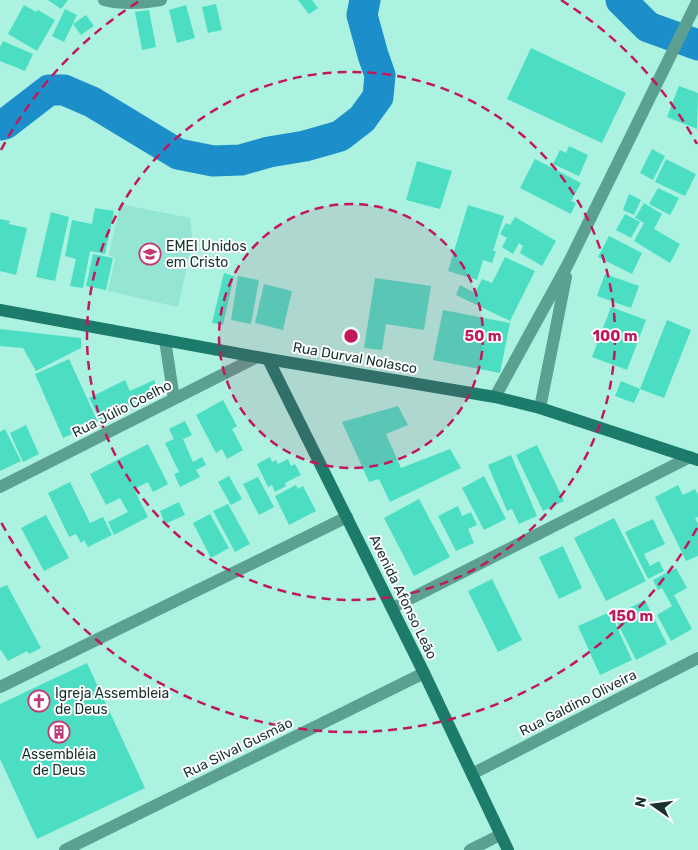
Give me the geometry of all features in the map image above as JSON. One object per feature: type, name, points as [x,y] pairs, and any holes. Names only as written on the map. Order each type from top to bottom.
[{"type":"street","points":[[104,0],[117,3],[146,3],[161,0]]},
{"type":"street","points":[[495,397],[568,264],[698,0]]},
{"type":"street","points":[[540,408],[568,264]]},
{"type":"street","name":"Rua Durval Nolasco","points":[[0,310],[263,358],[495,397],[540,408],[694,459]]},
{"type":"street","points":[[166,340],[174,399]]},
{"type":"street","name":"Rua Júlio Coelho","points":[[0,487],[174,399],[263,358]]},
{"type":"street","name":"Avenida Afonso Leão","points":[[263,358],[347,517],[508,850]]},
{"type":"street","points":[[392,608],[694,459]]},
{"type":"street","points":[[0,687],[347,517]]},
{"type":"street","name":"Rua Galdino Oliveira","points":[[472,774],[698,658]]},
{"type":"street","name":"Rua Silval Gusmão","points":[[65,850],[424,673]]},
{"type":"street","points":[[470,850],[500,835]]},
{"type":"shaded area","name":"EMEI Unidos em Cristo","points":[[120,204],[190,218],[192,235],[185,252],[190,253],[178,307],[108,291],[115,258],[109,255]]},
{"type":"building","points":[[48,0],[68,0],[61,9]]},
{"type":"building","points":[[298,0],[312,0],[318,8],[309,14]]},
{"type":"building","points":[[216,4],[222,30],[208,33],[202,7]]},
{"type":"building","points":[[24,5],[36,12],[38,10],[55,20],[37,51],[8,34]]},
{"type":"building","points":[[186,5],[195,38],[177,43],[169,10]]},
{"type":"building","points":[[65,9],[77,15],[64,42],[52,36]]},
{"type":"building","points":[[149,10],[156,47],[142,50],[135,12]]},
{"type":"building","points":[[86,15],[94,26],[81,35],[73,24]]},
{"type":"building","points":[[3,41],[33,54],[25,71],[0,61],[0,47]]},
{"type":"building","points":[[531,48],[626,93],[602,143],[507,99]]},
{"type":"building","points":[[679,86],[698,93],[697,129],[667,117]]},
{"type":"building","points":[[569,146],[588,155],[579,176],[553,164],[560,150],[566,153]]},
{"type":"building","points":[[652,149],[665,156],[653,180],[640,173]]},
{"type":"building","points":[[535,159],[581,183],[571,201],[576,203],[571,214],[520,188]]},
{"type":"building","points":[[666,159],[696,174],[685,196],[655,182]]},
{"type":"building","points":[[417,161],[452,171],[440,209],[406,200]]},
{"type":"building","points":[[658,188],[679,198],[670,215],[649,204]]},
{"type":"building","points":[[629,194],[641,200],[634,215],[623,210]]},
{"type":"building","points":[[644,203],[662,214],[654,229],[680,244],[670,263],[634,241],[644,223],[635,218]]},
{"type":"building","points":[[468,205],[504,216],[493,251],[496,251],[492,263],[483,260],[477,280],[448,271]]},
{"type":"building","points":[[95,208],[114,211],[105,254],[90,251],[83,288],[70,286],[76,259],[65,256],[72,220],[92,224]]},
{"type":"building","points":[[51,212],[69,217],[55,281],[36,277]]},
{"type":"building","points":[[625,214],[640,222],[631,238],[616,230]]},
{"type":"building","points":[[515,217],[556,241],[542,266],[520,253],[523,246],[519,243],[513,254],[502,247],[507,238],[500,234],[506,223],[510,225]]},
{"type":"building","points":[[0,219],[10,221],[9,224],[27,228],[16,275],[0,271]]},
{"type":"building","points":[[609,236],[642,253],[632,274],[598,257]]},
{"type":"building","points":[[93,254],[113,258],[106,290],[86,286]]},
{"type":"building","points":[[505,257],[535,271],[510,321],[456,295],[460,285],[475,293],[482,279],[492,283]]},
{"type":"building","points":[[224,273],[234,276],[223,325],[212,323]]},
{"type":"building","points":[[605,274],[639,286],[631,308],[597,296]]},
{"type":"building","points":[[238,276],[259,280],[251,324],[231,320]]},
{"type":"building","points":[[375,278],[431,286],[424,330],[386,324],[382,350],[364,348]]},
{"type":"building","points":[[264,284],[292,291],[283,330],[255,323]]},
{"type":"building","points":[[611,307],[646,320],[627,370],[592,357]]},
{"type":"building","points":[[443,310],[510,323],[500,373],[433,360]]},
{"type":"building","points":[[667,320],[691,330],[664,398],[640,389]]},
{"type":"building","points":[[0,329],[81,338],[81,348],[36,371],[23,348],[0,346]]},
{"type":"building","points":[[69,359],[98,422],[63,438],[35,374]]},
{"type":"building","points":[[125,380],[130,391],[154,380],[159,392],[100,420],[89,398]]},
{"type":"building","points":[[621,381],[640,389],[634,403],[615,396]]},
{"type":"building","points":[[223,400],[237,426],[232,429],[243,450],[227,459],[222,449],[216,453],[196,415]]},
{"type":"building","points":[[398,406],[408,425],[386,434],[401,468],[450,449],[461,468],[390,502],[379,479],[369,482],[342,422]]},
{"type":"building","points":[[185,421],[192,435],[183,439],[193,462],[202,457],[206,465],[196,470],[200,477],[180,487],[174,474],[179,472],[165,443],[174,439],[169,429]]},
{"type":"building","points":[[26,425],[39,454],[23,462],[10,433]]},
{"type":"building","points":[[5,429],[21,461],[0,471],[0,432]]},
{"type":"building","points":[[148,444],[168,484],[153,492],[148,482],[134,489],[148,517],[114,535],[108,522],[128,512],[120,498],[106,505],[90,474]]},
{"type":"building","points":[[537,445],[564,501],[543,511],[516,455]]},
{"type":"building","points":[[511,455],[537,516],[519,524],[512,509],[507,511],[488,465]]},
{"type":"building","points":[[270,457],[272,462],[276,460],[278,464],[288,459],[291,466],[295,464],[301,475],[285,483],[286,486],[275,492],[272,485],[268,487],[257,464]]},
{"type":"building","points":[[229,476],[242,499],[231,505],[218,482]]},
{"type":"building","points":[[484,476],[506,519],[484,530],[462,488]]},
{"type":"building","points":[[258,477],[274,507],[259,515],[243,484]]},
{"type":"building","points":[[70,482],[90,523],[103,517],[112,535],[88,547],[84,540],[81,543],[76,534],[69,537],[48,493]]},
{"type":"building","points":[[296,485],[298,489],[303,486],[316,511],[289,525],[275,496]]},
{"type":"building","points":[[678,485],[683,495],[695,489],[698,495],[698,517],[695,518],[698,524],[698,556],[686,561],[655,497]]},
{"type":"building","points":[[419,499],[450,557],[414,576],[384,518]]},
{"type":"building","points":[[179,502],[185,515],[165,524],[160,511]]},
{"type":"building","points":[[228,504],[250,544],[235,552],[213,511]]},
{"type":"building","points":[[458,506],[462,516],[471,512],[477,525],[468,529],[474,543],[456,551],[438,516]]},
{"type":"building","points":[[210,514],[229,548],[211,558],[193,523]]},
{"type":"building","points":[[46,515],[69,558],[44,571],[21,528]]},
{"type":"building","points":[[614,518],[646,581],[606,601],[574,538]]},
{"type":"building","points":[[653,519],[665,544],[644,554],[650,566],[659,561],[664,571],[648,579],[625,532]]},
{"type":"building","points":[[563,546],[582,588],[559,599],[539,557]]},
{"type":"building","points":[[676,568],[687,588],[674,595],[692,629],[671,641],[657,615],[672,606],[662,588],[658,590],[653,580]]},
{"type":"building","points":[[492,579],[522,640],[498,652],[468,591]]},
{"type":"building","points":[[7,585],[41,648],[29,654],[27,651],[8,661],[0,651],[0,588]]},
{"type":"building","points":[[645,600],[667,644],[636,660],[614,616]]},
{"type":"building","points":[[610,612],[632,660],[600,675],[578,626]]},
{"type":"building","name":"Assembléia de Deus","points":[[87,663],[145,788],[37,839],[0,759],[0,704]]},
{"type":"waterway","points":[[0,125],[5,124],[49,90],[64,90],[92,102],[178,154],[213,161],[241,160],[340,136],[362,119],[378,97],[380,75],[362,15],[365,0]]},
{"type":"waterway","points":[[621,0],[648,27],[698,45]]},
{"type":"place","name":"EMEI Unidos em Cristo","points":[[150,254]]},
{"type":"place","name":"Igreja Assembleia de Deus","points":[[39,701]]},
{"type":"place","name":"Assembléia de Deus","points":[[59,732]]}]
